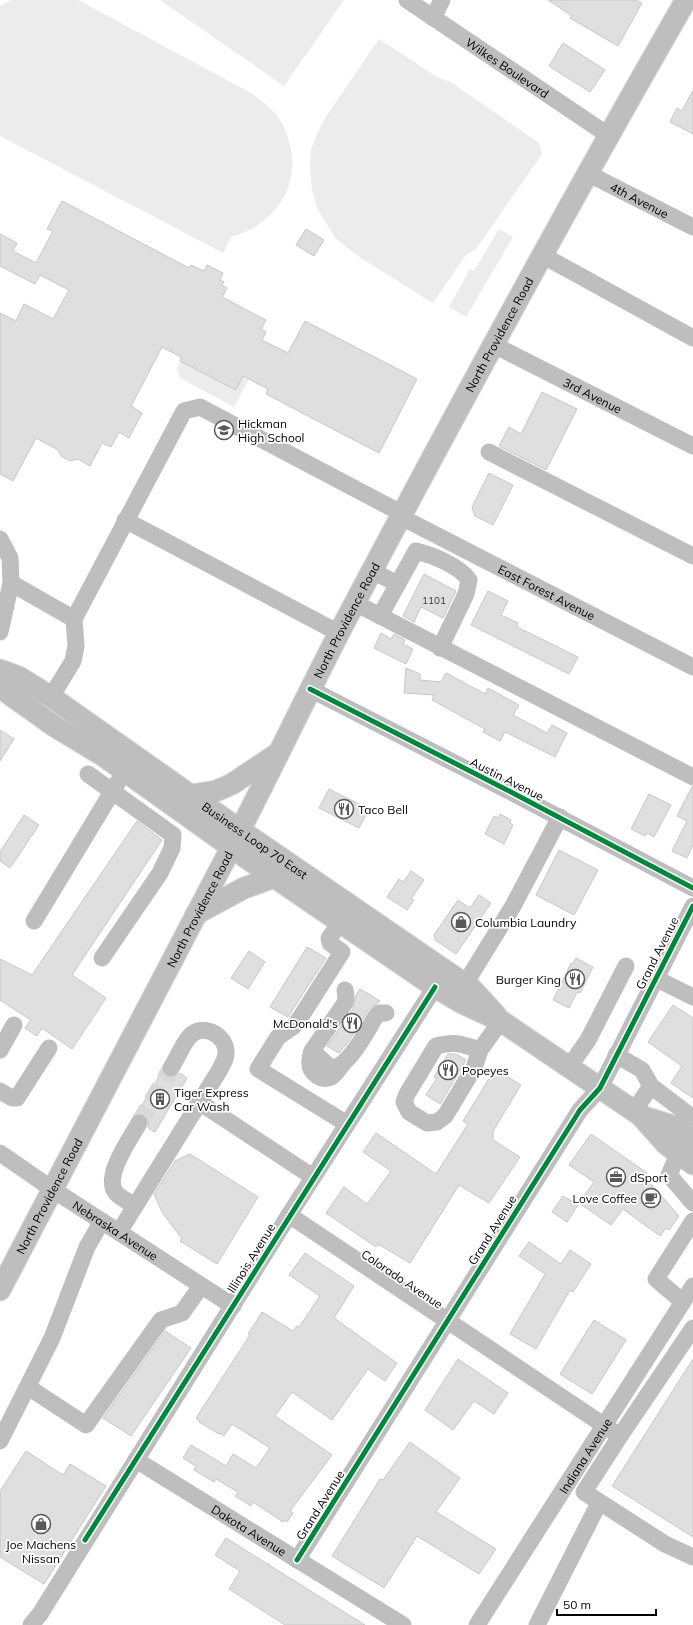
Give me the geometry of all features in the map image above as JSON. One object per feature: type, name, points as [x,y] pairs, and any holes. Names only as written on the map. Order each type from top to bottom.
[{"type":"main road","name":"North Providence Road","points":[[0,1290],[236,838],[339,633],[492,344],[680,2]]},
{"type":"main road","name":"Business Loop 70 East","points":[[0,670],[19,677],[51,697],[192,795],[275,877],[434,987],[462,1003],[501,1021],[637,1113],[666,1144],[686,1159]]},
{"type":"main road","name":"Business Loop 70 East","points":[[0,685],[9,694],[47,722],[158,794],[236,838],[465,984],[472,989],[501,1021]]},
{"type":"main road","points":[[192,795],[216,791],[232,784],[278,754]]},
{"type":"main road","points":[[196,914],[244,888],[275,877]]},
{"type":"main road","name":"Business Loop 70 East","points":[[637,1113],[673,1126],[693,1140]]},
{"type":"street","name":"Wilkes Boulevard","points":[[407,0],[608,135]]},
{"type":"street","points":[[433,18],[442,0]]},
{"type":"street","name":"4th Avenue","points":[[587,173],[693,226]]},
{"type":"street","points":[[542,255],[693,338]]},
{"type":"street","name":"3rd Avenue","points":[[492,344],[693,446]]},
{"type":"street","name":"East Forest Avenue","points":[[74,619],[184,411],[200,407],[357,490],[457,546],[693,667]]},
{"type":"street","points":[[489,452],[693,556]]},
{"type":"street","points":[[125,520],[339,633]]},
{"type":"street","points":[[0,538],[10,558],[11,583],[0,632]]},
{"type":"street","points":[[449,564],[457,546]]},
{"type":"street","points":[[380,616],[416,551],[449,564],[465,573],[469,580],[466,594],[440,648]]},
{"type":"street","points":[[372,571],[398,584]]},
{"type":"street","points":[[11,583],[74,619],[76,646],[73,661],[51,697]]},
{"type":"street","points":[[355,603],[693,777]]},
{"type":"street","name":"Austin Avenue","points":[[310,689],[693,888]]},
{"type":"street","points":[[34,921],[125,772]]},
{"type":"street","points":[[88,774],[173,835],[172,848],[160,873],[102,958]]},
{"type":"street","points":[[144,814],[158,794]]},
{"type":"street","points":[[465,984],[513,906],[560,818]]},
{"type":"street","name":"Grand Avenue","points":[[297,1560],[580,1110],[600,1088],[693,906]]},
{"type":"street","points":[[341,922],[329,938],[330,943],[342,952],[300,1018],[294,1026],[278,1037],[258,1069],[347,1124]]},
{"type":"street","points":[[569,1067],[588,1040],[626,966]]},
{"type":"street","points":[[655,978],[693,997]]},
{"type":"street","name":"Illinois Avenue","points":[[31,1625],[40,1614],[289,1215],[434,987]]},
{"type":"street","points":[[345,990],[345,1003],[312,1051],[331,1068],[336,1068],[343,1064],[356,1048],[376,1016],[386,1013]]},
{"type":"street","points":[[480,1050],[460,1043],[450,1042],[436,1046],[407,1094],[404,1102],[409,1112],[427,1123],[437,1122],[445,1116],[474,1068],[480,1050],[501,1021]]},
{"type":"street","points":[[0,1050],[14,1026]]},
{"type":"street","points":[[118,1232],[225,1059],[226,1050],[223,1041],[217,1034],[207,1030],[199,1030],[191,1035],[171,1068]]},
{"type":"street","points":[[0,1091],[12,1098],[17,1098],[49,1048]]},
{"type":"street","points":[[616,1055],[642,1070],[651,1086],[693,1118]]},
{"type":"street","points":[[637,1113],[651,1086]]},
{"type":"street","points":[[199,1102],[313,1178]]},
{"type":"street","points":[[135,1206],[116,1193],[112,1182],[115,1165],[139,1123]]},
{"type":"street","name":"Nebraska Avenue","points":[[0,1153],[52,1189],[233,1306]]},
{"type":"street","points":[[686,1159],[669,1175],[693,1203]]},
{"type":"street","name":"Colorado Avenue","points":[[289,1215],[620,1436]]},
{"type":"street","points":[[0,1441],[52,1338],[87,1247],[102,1221]]},
{"type":"street","points":[[693,1221],[656,1279],[693,1321]]},
{"type":"street","points":[[28,1387],[86,1425],[161,1320],[182,1313],[201,1286]]},
{"type":"street","name":"Indiana Avenue","points":[[477,1625],[603,1425],[693,1286]]},
{"type":"street","points":[[693,1328],[584,1492],[665,1544],[693,1557]]},
{"type":"street","name":"Dakota Avenue","points":[[136,1460],[403,1625]]},
{"type":"street","points":[[537,1625],[599,1503]]},
{"type":"shaded area","points":[[11,0],[78,0],[251,93],[270,108],[285,129],[290,145],[292,161],[291,176],[287,191],[271,215],[246,232],[231,237],[223,253],[0,136],[0,6]]},
{"type":"shaded area","points":[[160,0],[344,0],[284,86]]},
{"type":"shaded area","points":[[379,39],[437,77],[452,83],[539,143],[542,154],[476,249],[466,255],[433,303],[361,258],[336,239],[317,208],[312,190],[310,167],[311,150],[316,136],[327,115]]},
{"type":"shaded area","points":[[499,229],[513,237],[466,317],[449,307],[470,269],[474,271]]},
{"type":"shaded area","points":[[181,361],[236,390],[243,376],[249,379],[234,407],[180,378],[177,368]]},
{"type":"building","points":[[548,0],[636,0],[642,3],[618,46],[570,18],[572,16]]},
{"type":"building","points":[[563,43],[605,70],[590,92],[549,66]]},
{"type":"building","points":[[693,90],[693,134],[670,122],[677,108],[682,111]]},
{"type":"building","name":"Hickman High School","points":[[62,201],[189,268],[191,265],[204,271],[207,265],[223,273],[220,280],[224,282],[222,285],[227,288],[222,297],[266,320],[261,329],[266,332],[262,340],[288,353],[305,321],[417,379],[379,453],[266,394],[268,389],[243,376],[236,390],[180,361],[181,357],[162,347],[131,406],[142,413],[129,438],[119,432],[111,447],[102,443],[90,466],[78,459],[70,461],[61,456],[58,450],[36,438],[13,481],[0,474],[0,313],[16,321],[24,304],[53,319],[69,290],[40,275],[35,284],[0,266],[0,234],[17,243],[13,251],[36,263],[53,231],[47,229]]},
{"type":"building","points":[[306,229],[324,240],[314,256],[296,245]]},
{"type":"building","points":[[542,392],[577,409],[546,470],[499,446],[509,427],[521,434]]},
{"type":"building","points":[[489,473],[513,485],[493,525],[475,516],[472,507]]},
{"type":"building","points":[[424,574],[456,591],[443,618],[421,607],[414,622],[403,616]]},
{"type":"building","points":[[488,591],[508,601],[501,615],[518,623],[517,627],[578,657],[569,674],[471,625]]},
{"type":"building","points":[[381,633],[391,639],[394,634],[405,640],[403,644],[413,649],[406,664],[374,648]]},
{"type":"building","points":[[406,668],[420,674],[420,680],[441,682],[446,673],[485,694],[488,688],[519,705],[513,715],[547,733],[552,725],[567,733],[555,757],[505,732],[500,741],[483,732],[485,729],[432,700],[434,695],[404,693]]},
{"type":"building","points":[[0,730],[14,739],[0,761]]},
{"type":"building","points":[[692,787],[693,845],[687,858],[672,851],[687,821],[677,816]]},
{"type":"building","name":"Taco Bell","points":[[329,789],[369,809],[359,828],[319,808]]},
{"type":"building","points":[[649,794],[671,805],[654,837],[647,833],[645,836],[631,829]]},
{"type":"building","points":[[500,814],[511,820],[510,823],[513,825],[504,844],[485,834],[494,816],[498,818]]},
{"type":"building","points":[[24,815],[39,825],[10,868],[0,861],[0,852]]},
{"type":"building","points":[[137,821],[162,840],[72,975],[106,998],[72,1049],[42,1028],[37,1036],[25,1028],[31,1020],[0,1000],[0,959],[32,975]]},
{"type":"building","points":[[559,850],[598,870],[574,915],[536,895]]},
{"type":"building","points":[[411,871],[424,880],[411,899],[414,900],[407,910],[387,897],[399,879],[403,882]]},
{"type":"building","name":"Columbia Laundry","points":[[479,895],[491,903],[456,954],[435,940],[434,935],[458,900],[470,908]]},
{"type":"building","points":[[307,947],[326,958],[288,1017],[270,1007]]},
{"type":"building","points":[[249,951],[265,962],[248,989],[231,978]]},
{"type":"building","name":"Burger King","points":[[576,958],[593,967],[580,993],[577,992],[569,1008],[553,1000],[571,963],[573,964]]},
{"type":"building","name":"McDonald's","points":[[360,989],[380,1001],[369,1009],[349,1041],[339,1053],[327,1046],[353,1009],[356,995]]},
{"type":"building","points":[[673,1005],[693,1018],[693,1098],[671,1083],[682,1066],[648,1042]]},
{"type":"building","points":[[448,1054],[456,1054],[466,1060],[440,1104],[426,1095],[437,1078],[434,1077]]},
{"type":"building","points":[[495,1069],[521,1085],[493,1131],[493,1140],[520,1157],[489,1203],[459,1185],[410,1263],[378,1244],[376,1247],[326,1213],[344,1187],[367,1204],[391,1171],[363,1152],[376,1133],[436,1174],[468,1124],[463,1121]]},
{"type":"building","name":"Tiger Express Car Wash","points":[[162,1071],[165,1076],[170,1078],[175,1077],[180,1073],[187,1078],[155,1132],[148,1128],[149,1123],[144,1114],[137,1114]]},
{"type":"building","name":"dSport","points":[[591,1134],[647,1173],[645,1177],[679,1216],[669,1230],[666,1228],[660,1236],[623,1209],[611,1225],[579,1203],[594,1182],[569,1165]]},
{"type":"building","points":[[190,1154],[258,1197],[217,1264],[180,1241],[182,1239],[162,1212],[154,1194],[175,1161]]},
{"type":"building","points":[[563,1196],[578,1205],[567,1222],[552,1212]]},
{"type":"building","points":[[529,1242],[561,1264],[570,1250],[591,1264],[573,1292],[570,1290],[536,1349],[510,1334],[545,1274],[519,1256]]},
{"type":"building","points":[[305,1253],[354,1286],[334,1318],[397,1363],[385,1381],[368,1369],[332,1420],[292,1392],[275,1416],[332,1455],[290,1511],[293,1513],[287,1522],[284,1520],[283,1522],[253,1502],[251,1506],[235,1496],[238,1492],[216,1479],[214,1482],[194,1470],[196,1466],[183,1458],[191,1445],[226,1466],[233,1454],[256,1468],[270,1448],[232,1424],[224,1436],[199,1422],[200,1421],[196,1418],[250,1335],[248,1334],[262,1312],[293,1331],[297,1326],[299,1327],[320,1296],[289,1275]]},
{"type":"building","points":[[594,1320],[626,1340],[592,1394],[560,1374]]},
{"type":"building","points":[[165,1331],[191,1348],[131,1436],[103,1418]]},
{"type":"building","points":[[458,1359],[508,1393],[494,1414],[474,1401],[453,1430],[425,1410]]},
{"type":"building","points":[[693,1359],[693,1537],[612,1486]]},
{"type":"building","points":[[410,1442],[460,1478],[436,1512],[496,1549],[479,1574],[417,1536],[384,1588],[332,1556],[380,1479],[383,1480]]},
{"type":"building","name":"Joe Machens Nissan","points":[[26,1451],[63,1475],[70,1464],[106,1486],[44,1584],[0,1557],[0,1491]]},
{"type":"building","points":[[226,1538],[365,1625],[285,1625],[229,1589],[240,1571],[215,1555]]},
{"type":"tunnel","points":[[139,1123],[171,1068]]},
{"type":"cycle path","points":[[310,689],[511,792],[693,888]]},
{"type":"cycle path","points":[[297,1560],[580,1110],[600,1088],[693,906]]},
{"type":"cycle path","points":[[85,1540],[435,987]]},
{"type":"place","name":"Hickman High School","points":[[224,430]]},
{"type":"place","name":"Taco Bell","points":[[344,809]]},
{"type":"place","name":"Columbia Laundry","points":[[461,922]]},
{"type":"place","name":"Burger King","points":[[575,979]]},
{"type":"place","name":"McDonald's","points":[[352,1023]]},
{"type":"place","name":"Popeyes","points":[[448,1070]]},
{"type":"place","name":"Tiger Express Car Wash","points":[[160,1099]]},
{"type":"place","name":"dSport","points":[[616,1177]]},
{"type":"place","name":"Love Coffee","points":[[651,1198]]},
{"type":"place","name":"Joe Machens Nissan","points":[[41,1524]]}]
